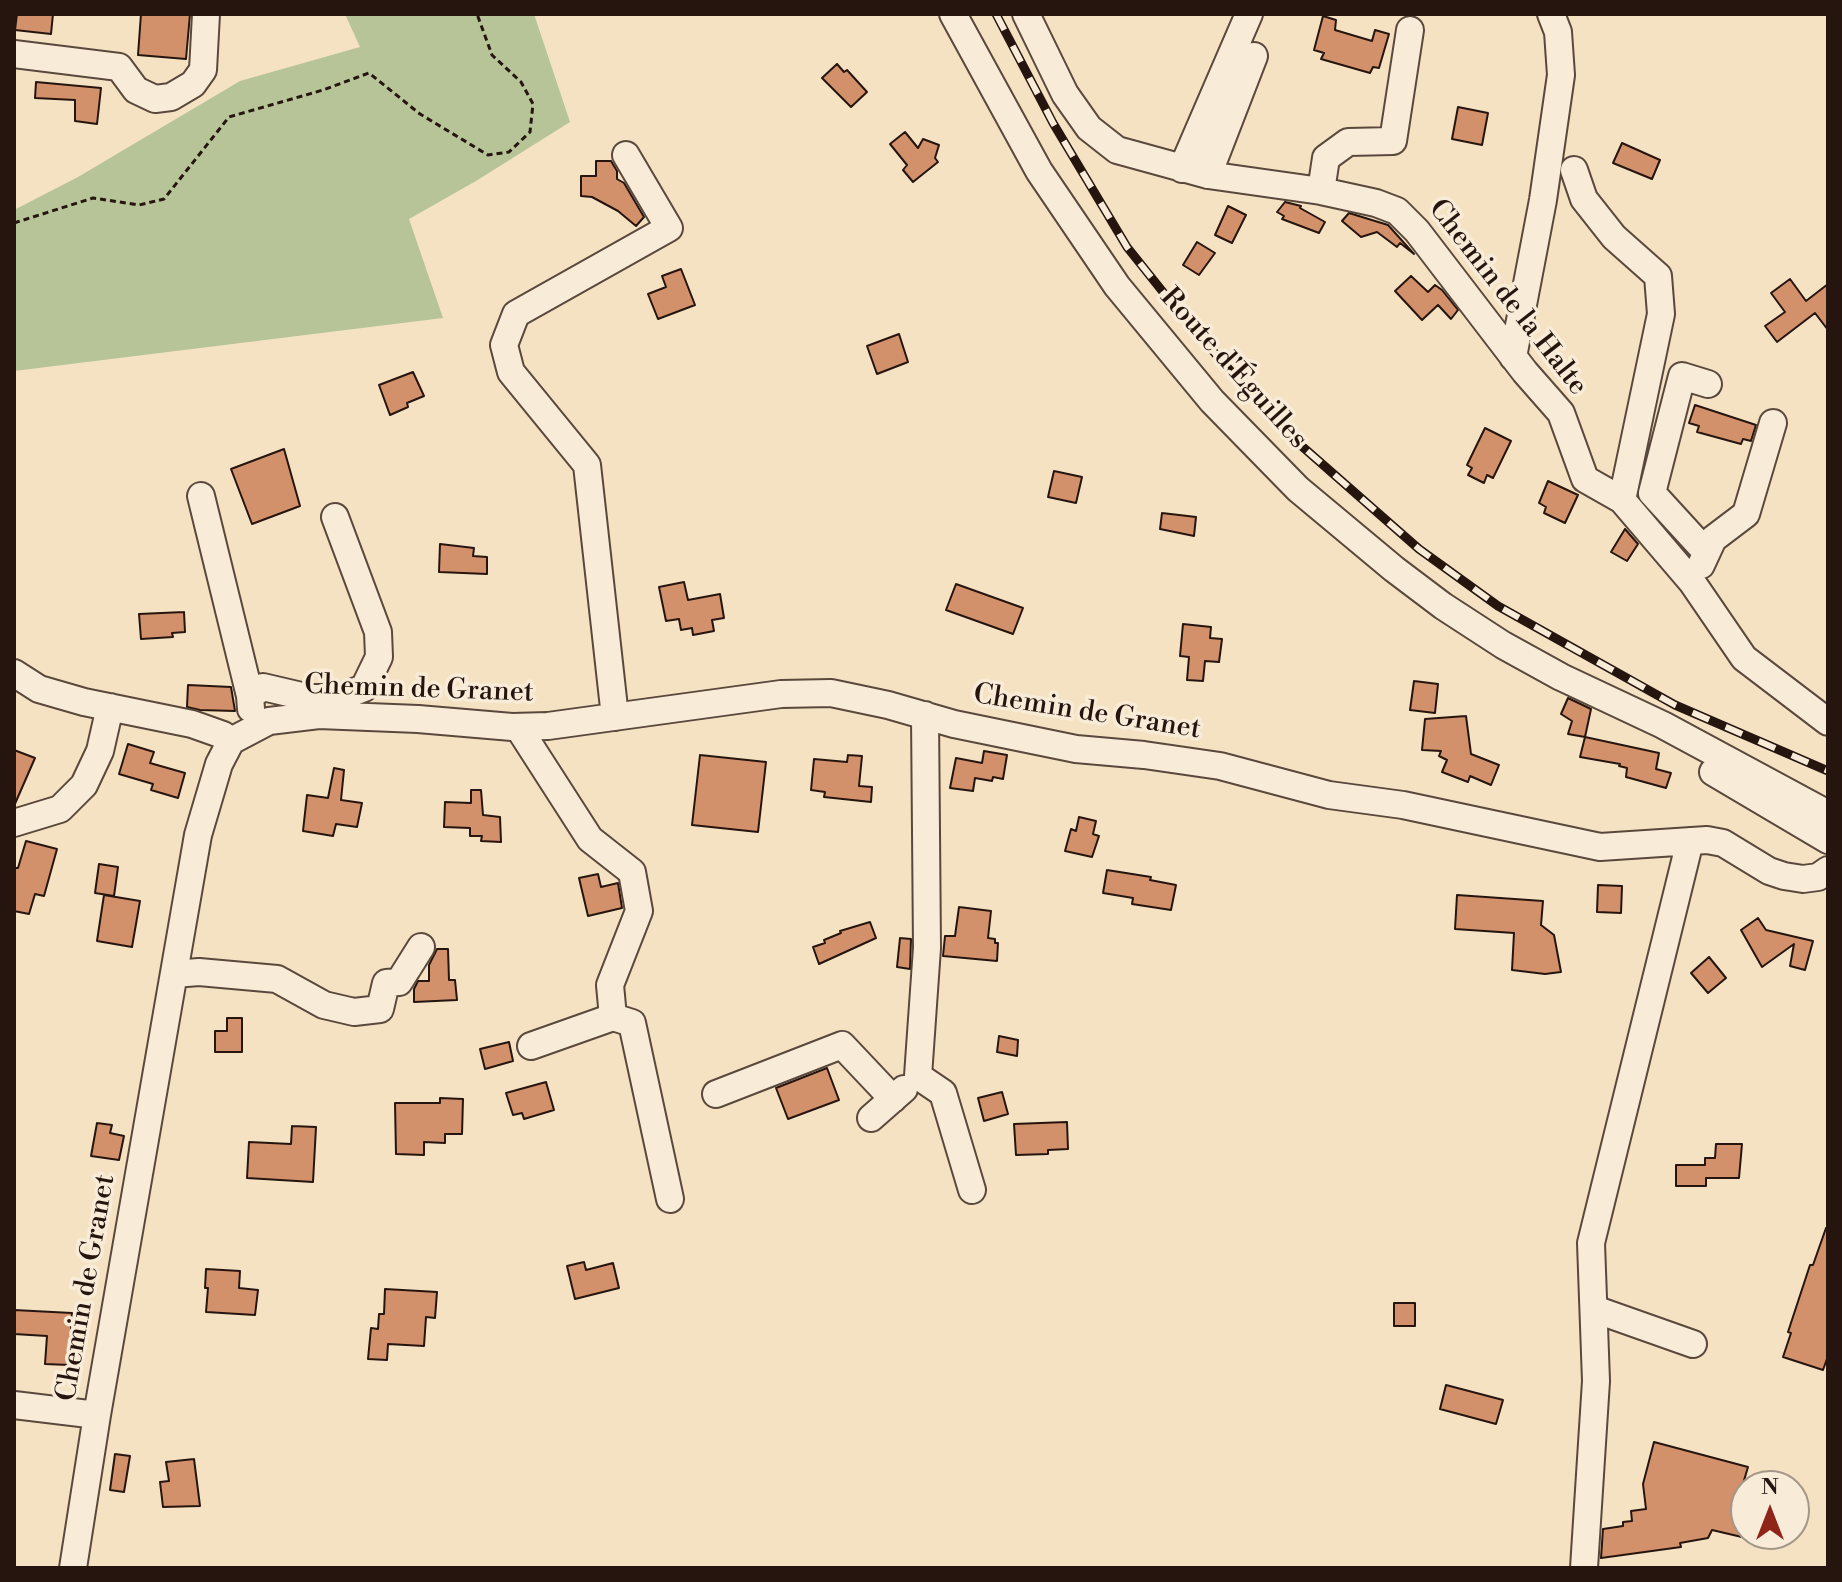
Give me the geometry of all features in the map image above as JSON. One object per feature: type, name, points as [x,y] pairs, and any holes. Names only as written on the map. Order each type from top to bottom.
[{"type":"street","points":[[14,54],[119,67],[136,90],[155,99],[171,97],[193,84],[203,70],[206,14]]},
{"type":"street","name":"Route d'Éguilles","points":[[953,14],[1061,205],[1117,286],[1212,401],[1298,489],[1394,569],[1479,629],[1828,840]]},
{"type":"street","name":"Chemin de la Halte","points":[[1026,14],[1065,94],[1089,128],[1117,150],[1208,175],[1321,191],[1397,211],[1417,231],[1513,357],[1561,413],[1585,479],[1622,500],[1692,582],[1744,658],[1828,722]]},
{"type":"street","points":[[1182,169],[1249,14]]},
{"type":"street","points":[[1513,357],[1543,200],[1561,75],[1558,32],[1551,14]]},
{"type":"street","points":[[1321,191],[1326,158],[1348,142],[1393,141],[1410,30]]},
{"type":"street","points":[[1208,175],[1254,56]]},
{"type":"street","points":[[615,717],[587,465],[511,372],[504,345],[516,314],[669,228],[626,155]]},
{"type":"street","points":[[1574,170],[1584,199],[1591,208],[1614,237],[1658,276],[1661,314],[1622,500]]},
{"type":"street","points":[[1706,552],[1652,493],[1682,376],[1708,384]]},
{"type":"street","points":[[1692,582],[1713,539],[1746,514],[1773,423]]},
{"type":"street","points":[[14,673],[39,689],[192,724],[223,735],[242,735],[250,696],[201,496]]},
{"type":"street","points":[[250,696],[263,687],[310,698],[338,698],[364,688],[379,657],[378,632],[335,517]]},
{"type":"street","name":"Route d'Éguilles","points":[[1561,677],[1663,725],[1828,814]]},
{"type":"street","name":"Chemin de Granet","points":[[73,1568],[198,835],[219,764],[242,735],[269,721],[319,715],[518,727],[548,726],[781,694],[831,693],[1076,749],[1220,766],[1329,795],[1403,805],[1600,847],[1707,840],[1723,843],[1769,871],[1784,876],[1803,879],[1818,877],[1828,870]]},
{"type":"street","points":[[14,823],[60,809],[84,785],[100,751],[110,707]]},
{"type":"street","points":[[871,1118],[918,1076],[927,948],[925,715]]},
{"type":"street","points":[[518,727],[590,839],[632,872],[639,911],[610,985],[613,1017]]},
{"type":"street","points":[[1584,1568],[1596,1381],[1591,1243],[1690,841]]},
{"type":"street","points":[[174,974],[199,972],[277,979],[324,1005],[354,1012],[380,1009],[386,983],[399,982],[421,947]]},
{"type":"street","points":[[531,1046],[613,1017],[632,1023],[670,1199]]},
{"type":"street","points":[[716,1094],[842,1045],[893,1099]]},
{"type":"street","points":[[918,1076],[943,1093],[972,1190]]},
{"type":"street","points":[[1594,1309],[1693,1344]]},
{"type":"street","points":[[14,1405],[97,1415]]},
{"type":"path","points":[[14,223],[93,198],[139,205],[164,199],[229,117],[323,90],[369,73],[420,114],[488,155],[509,152],[530,132],[533,104],[521,82],[492,55],[477,14]]},
{"type":"green space","points":[[345,14],[534,14],[570,122],[409,219],[443,318],[14,371],[14,210],[78,177],[240,81],[360,47]]},
{"type":"building","points":[[17,14],[53,14],[51,34],[15,30]]},
{"type":"building","points":[[141,14],[190,14],[186,59],[138,55]]},
{"type":"building","points":[[1323,16],[1336,20],[1335,30],[1372,41],[1375,30],[1389,34],[1379,68],[1373,67],[1370,73],[1321,59],[1324,53],[1314,50]]},
{"type":"building","points":[[837,64],[844,72],[847,70],[867,92],[851,107],[822,78]]},
{"type":"building","points":[[36,82],[101,88],[97,124],[75,121],[75,100],[35,98]]},
{"type":"building","points":[[1458,107],[1488,113],[1482,145],[1452,139]]},
{"type":"building","points":[[905,132],[918,148],[923,139],[939,145],[935,158],[938,162],[913,182],[903,170],[907,165],[890,144]]},
{"type":"building","points":[[1622,143],[1660,160],[1652,179],[1613,163]]},
{"type":"building","points":[[596,161],[611,161],[617,171],[617,179],[624,183],[644,217],[636,226],[618,211],[592,197],[581,196],[581,176],[596,176]]},
{"type":"building","points":[[1285,202],[1301,206],[1325,222],[1319,233],[1282,219],[1284,216],[1277,212]]},
{"type":"building","points":[[1228,206],[1246,215],[1232,243],[1215,235]]},
{"type":"building","points":[[1349,213],[1388,225],[1414,254],[1400,243],[1397,247],[1377,232],[1361,237],[1342,221]]},
{"type":"building","points":[[1197,242],[1215,253],[1199,275],[1183,265]]},
{"type":"building","points":[[681,269],[695,305],[658,319],[648,294],[666,287],[662,276]]},
{"type":"building","points":[[1411,276],[1428,292],[1435,285],[1442,290],[1458,310],[1451,319],[1438,305],[1422,320],[1395,291]]},
{"type":"building","points":[[1790,279],[1806,301],[1828,284],[1828,330],[1815,313],[1777,342],[1765,326],[1785,312],[1771,293]]},
{"type":"building","points":[[899,334],[908,362],[877,374],[867,346]]},
{"type":"building","points":[[413,372],[424,396],[390,415],[379,385]]},
{"type":"building","points":[[1695,405],[1756,425],[1751,441],[1743,439],[1741,444],[1697,432],[1699,426],[1689,423]]},
{"type":"building","points":[[1485,428],[1511,441],[1493,478],[1487,475],[1484,483],[1468,475],[1472,468],[1467,465]]},
{"type":"building","points":[[284,449],[300,506],[252,524],[231,469]]},
{"type":"building","points":[[1054,471],[1082,477],[1076,503],[1048,497]]},
{"type":"building","points":[[1548,481],[1578,495],[1565,523],[1544,513],[1546,507],[1539,503]]},
{"type":"building","points":[[1162,513],[1196,517],[1194,536],[1160,529]]},
{"type":"building","points":[[1625,529],[1638,544],[1627,561],[1611,552]]},
{"type":"building","points":[[440,544],[474,548],[473,556],[487,557],[487,574],[439,572]]},
{"type":"building","points":[[684,582],[688,600],[720,594],[724,618],[712,620],[714,631],[693,635],[692,628],[681,630],[679,619],[666,621],[659,587]]},
{"type":"building","points":[[956,584],[1023,608],[1013,634],[946,610]]},
{"type":"building","points":[[184,612],[185,632],[172,633],[173,637],[141,639],[139,614]]},
{"type":"building","points":[[1183,624],[1211,627],[1210,638],[1222,639],[1219,662],[1205,661],[1203,681],[1187,680],[1189,657],[1180,656]]},
{"type":"building","points":[[1414,681],[1438,684],[1435,713],[1410,710]]},
{"type":"building","points":[[188,685],[231,687],[235,711],[187,707]]},
{"type":"building","points":[[1568,698],[1591,709],[1585,737],[1568,734],[1572,721],[1561,714]]},
{"type":"building","points":[[1466,716],[1471,754],[1499,765],[1491,785],[1470,776],[1468,782],[1442,772],[1447,760],[1439,756],[1441,751],[1422,750],[1425,719]]},
{"type":"building","points":[[1585,737],[1659,753],[1656,769],[1671,773],[1666,788],[1626,777],[1627,768],[1620,764],[1580,757]]},
{"type":"building","points":[[128,744],[154,752],[150,763],[185,773],[178,798],[151,790],[153,784],[119,774]]},
{"type":"building","points":[[14,750],[35,758],[14,806]]},
{"type":"building","points":[[984,751],[1007,755],[1003,779],[975,778],[973,791],[950,788],[956,758],[982,763]]},
{"type":"building","points":[[700,755],[766,762],[758,832],[692,825]]},
{"type":"building","points":[[848,755],[862,756],[859,786],[872,787],[871,802],[824,797],[825,792],[811,790],[814,759],[847,762]]},
{"type":"building","points":[[334,768],[344,770],[341,800],[362,803],[357,827],[336,824],[333,836],[303,831],[307,795],[328,798]]},
{"type":"building","points":[[471,790],[481,790],[483,815],[500,817],[501,842],[481,841],[482,836],[470,836],[470,828],[444,827],[445,802],[471,803]]},
{"type":"building","points":[[1079,817],[1096,821],[1093,834],[1099,836],[1092,857],[1065,851],[1071,829],[1076,831]]},
{"type":"building","points":[[26,841],[57,849],[44,896],[35,894],[29,914],[14,911],[14,868],[18,868]]},
{"type":"building","points":[[99,864],[118,867],[114,896],[95,893]]},
{"type":"building","points":[[1107,870],[1151,877],[1150,880],[1176,885],[1171,910],[1132,904],[1133,898],[1103,893]]},
{"type":"building","points":[[598,874],[601,887],[618,883],[622,908],[588,916],[579,878]]},
{"type":"building","points":[[1598,885],[1622,886],[1621,913],[1597,912]]},
{"type":"building","points":[[104,895],[140,901],[132,947],[97,941]]},
{"type":"building","points":[[1457,895],[1543,901],[1541,925],[1554,935],[1561,972],[1545,974],[1512,970],[1514,933],[1455,929]]},
{"type":"building","points":[[959,907],[991,911],[988,938],[998,943],[997,961],[943,956],[945,936],[955,936]]},
{"type":"building","points":[[1758,918],[1766,930],[1813,941],[1805,970],[1790,966],[1794,944],[1762,967],[1741,930]]},
{"type":"building","points":[[870,922],[876,938],[819,964],[813,947],[825,943],[824,940],[840,931]]},
{"type":"building","points":[[900,938],[911,939],[910,969],[897,967]]},
{"type":"building","points":[[437,949],[448,949],[449,980],[455,980],[457,1000],[414,1002],[414,989],[418,981],[429,981],[429,965]]},
{"type":"building","points":[[1709,957],[1726,978],[1708,993],[1691,973]]},
{"type":"building","points":[[227,1018],[242,1018],[242,1052],[215,1052],[215,1031],[227,1031]]},
{"type":"building","points":[[999,1036],[1018,1040],[1017,1056],[997,1052]]},
{"type":"building","points":[[509,1042],[513,1061],[485,1069],[480,1049]]},
{"type":"building","points":[[827,1068],[839,1100],[788,1119],[776,1088]]},
{"type":"building","points":[[546,1082],[554,1110],[524,1119],[522,1113],[513,1115],[506,1093]]},
{"type":"building","points":[[1002,1092],[1008,1114],[984,1121],[978,1098]]},
{"type":"building","points":[[440,1098],[463,1099],[462,1134],[445,1134],[445,1143],[424,1142],[424,1155],[396,1154],[395,1103],[440,1103]]},
{"type":"building","points":[[1067,1122],[1068,1149],[1048,1150],[1048,1154],[1016,1155],[1014,1124]]},
{"type":"building","points":[[97,1123],[112,1125],[110,1133],[124,1136],[119,1160],[91,1156]]},
{"type":"building","points":[[292,1126],[316,1127],[313,1182],[247,1178],[249,1142],[291,1144]]},
{"type":"building","points":[[1716,1144],[1742,1144],[1739,1178],[1706,1178],[1706,1186],[1676,1186],[1676,1165],[1705,1165],[1705,1158],[1715,1158]]},
{"type":"building","points":[[1826,1228],[1828,1356],[1823,1370],[1783,1357],[1810,1265],[1813,1265]]},
{"type":"building","points":[[584,1262],[586,1270],[613,1263],[619,1288],[575,1299],[567,1266]]},
{"type":"building","points":[[206,1269],[240,1271],[239,1288],[258,1290],[255,1315],[206,1312]]},
{"type":"building","points":[[385,1289],[437,1292],[435,1318],[426,1317],[424,1346],[388,1344],[387,1360],[368,1359],[371,1328],[378,1329],[379,1314],[384,1314]]},
{"type":"building","points":[[1394,1303],[1415,1303],[1415,1326],[1394,1326]]},
{"type":"building","points":[[14,1310],[72,1313],[69,1365],[45,1364],[47,1336],[14,1334]]},
{"type":"building","points":[[1446,1385],[1503,1400],[1496,1424],[1440,1409]]},
{"type":"building","points":[[1654,1442],[1748,1467],[1747,1470],[1730,1470],[1730,1534],[1712,1530],[1708,1538],[1680,1543],[1681,1547],[1601,1558],[1603,1529],[1623,1526],[1623,1522],[1632,1521],[1631,1511],[1646,1509],[1643,1484]]},
{"type":"building","points":[[115,1454],[130,1456],[124,1492],[110,1490]]},
{"type":"building","points":[[194,1459],[200,1506],[163,1507],[160,1482],[169,1481],[166,1462]]},
{"type":"railway","points":[[996,14],[1053,123],[1127,247],[1183,317],[1280,427],[1419,549],[1498,606],[1675,705],[1828,771]]}]
